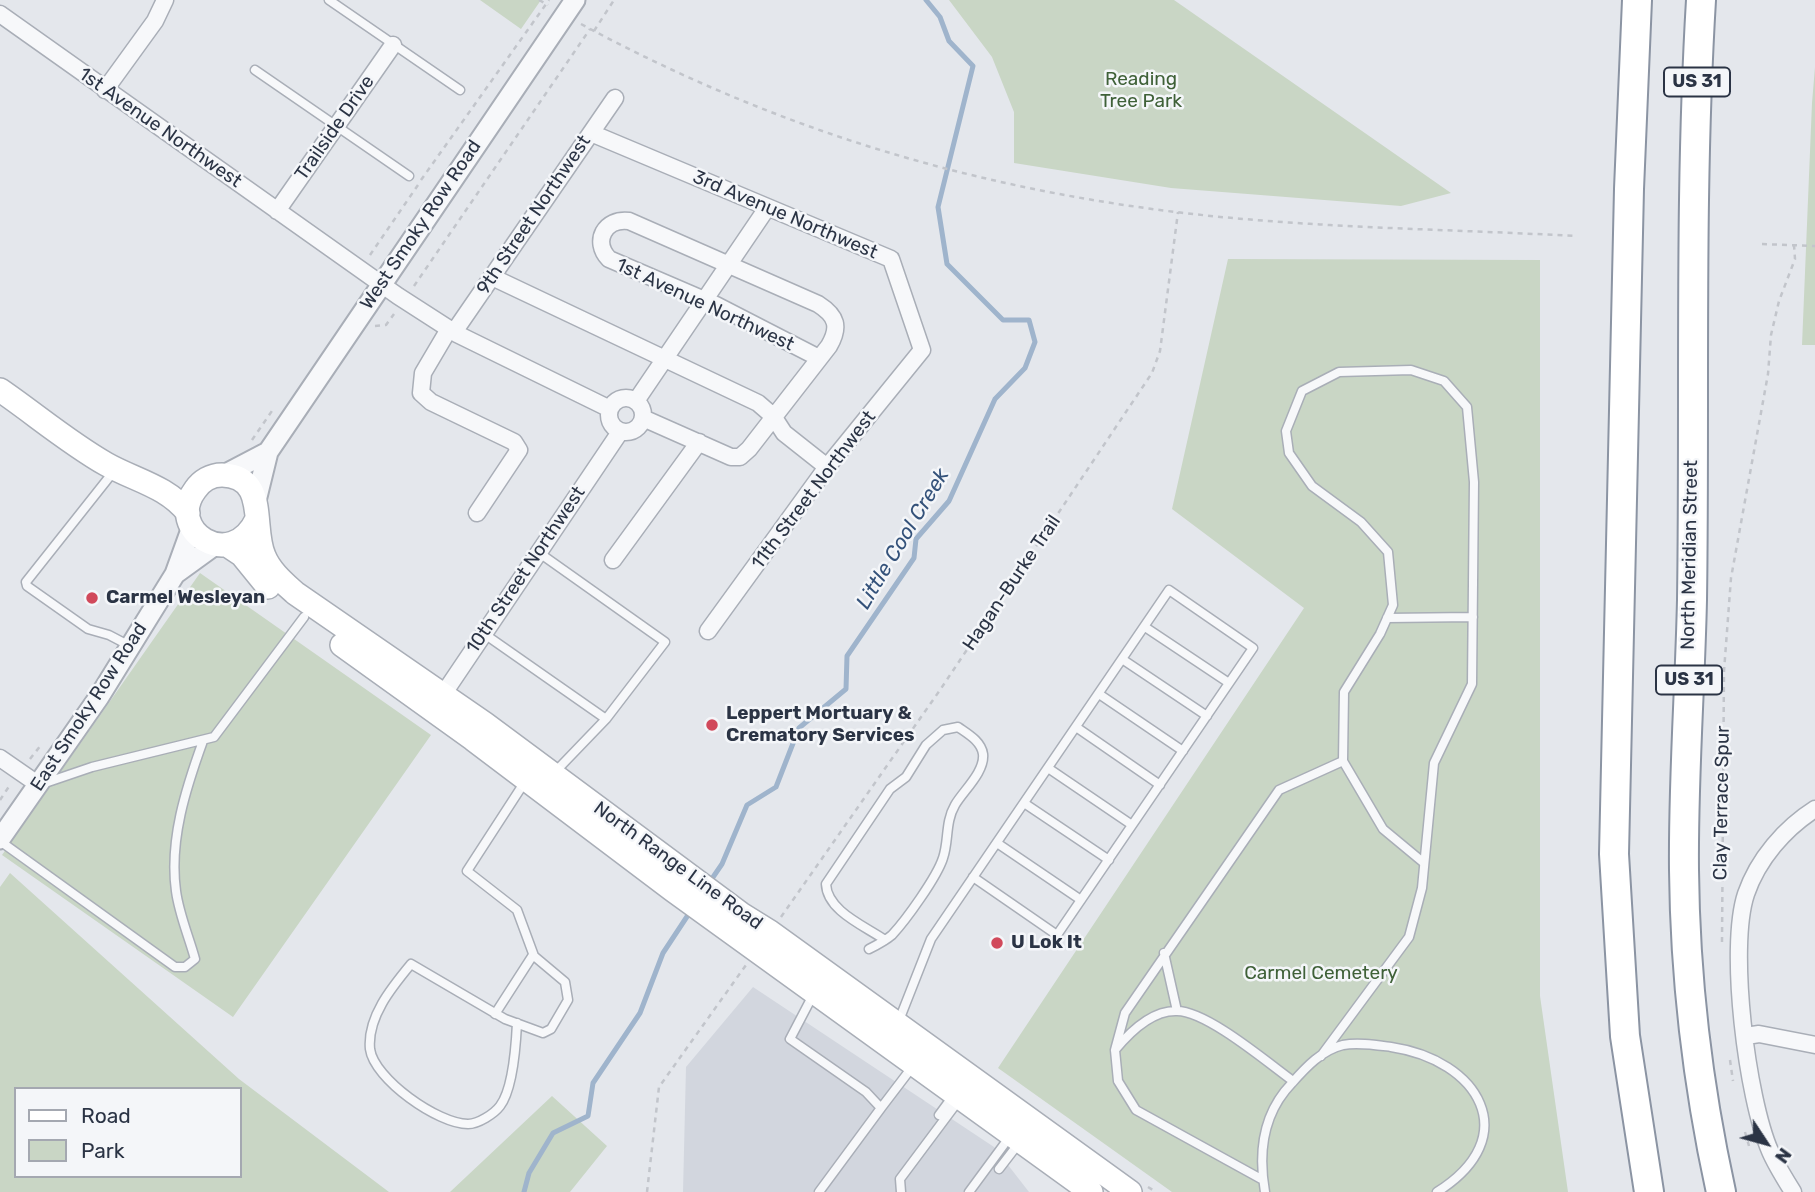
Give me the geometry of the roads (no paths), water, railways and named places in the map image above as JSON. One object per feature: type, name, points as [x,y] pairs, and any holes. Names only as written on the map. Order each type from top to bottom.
[{"type":"highway","points":[[1637,0],[1629,189],[1614,854],[1625,1037],[1649,1192]]},
{"type":"highway","name":"North Meridian Street","points":[[1701,0],[1691,318],[1692,600],[1684,873],[1696,1043],[1721,1192]]},
{"type":"main road","points":[[0,390],[116,469],[153,484],[178,502],[206,541],[221,545],[248,534],[257,510],[248,485],[213,479],[165,480],[153,484]]},
{"type":"main road","points":[[190,520],[191,496],[213,479]]},
{"type":"main road","name":"North Range Line Road","points":[[257,510],[264,556],[282,582],[735,923],[964,1087],[1130,1192]]},
{"type":"main road","name":"North Range Line Road","points":[[221,545],[247,561],[274,594],[304,617],[438,702]]},
{"type":"main road","name":"North Range Line Road","points":[[735,923],[815,993],[892,1035]]},
{"type":"main road","name":"North Range Line Road","points":[[964,1087],[1015,1139],[1091,1192]]},
{"type":"street","points":[[106,90],[155,21],[165,0]]},
{"type":"street","name":"West Smoky Row Road","points":[[257,510],[268,452],[570,8]]},
{"type":"street","name":"1st Avenue Northwest","points":[[0,14],[404,300],[452,330],[610,409]]},
{"type":"street","name":"Trailside Drive","points":[[277,211],[393,45]]},
{"type":"street","name":"9th Street Northwest","points":[[477,513],[519,450],[514,442],[431,402],[421,393],[420,380],[452,330],[492,277],[615,98]]},
{"type":"street","name":"3rd Avenue Northwest","points":[[591,133],[891,259],[922,350]]},
{"type":"street","points":[[636,401],[767,208]]},
{"type":"street","name":"1st Avenue Northwest","points":[[643,418],[731,457],[740,457],[819,358],[834,337],[836,322],[828,310],[818,304],[629,221],[615,221],[604,230],[601,244],[609,260],[705,301],[819,358]]},
{"type":"street","points":[[492,277],[758,402],[773,416],[784,433],[827,467]]},
{"type":"street","name":"11th Street Northwest","points":[[708,631],[827,467],[922,350]]},
{"type":"street","points":[[622,398],[636,401],[643,418],[636,429],[620,432],[611,424],[610,409],[622,398]]},
{"type":"street","name":"10th Street Northwest","points":[[438,702],[620,432]]},
{"type":"street","points":[[613,560],[699,442]]},
{"type":"street","name":"West Smoky Row Road","points":[[213,479],[268,452]]},
{"type":"street","name":"East Smoky Row Road","points":[[0,840],[39,785],[175,574],[190,520]]},
{"type":"street","name":"East Smoky Row Road","points":[[175,574],[221,545]]},
{"type":"street","points":[[0,758],[39,785]]},
{"type":"street","points":[[1793,1192],[1770,1151],[1758,1109],[1737,968],[1745,895],[1758,869],[1780,837],[1815,809]]},
{"type":"street","points":[[1746,1036],[1759,1034],[1815,1045]]},
{"type":"lane","points":[[329,0],[460,90]]},
{"type":"lane","points":[[255,70],[409,176]]},
{"type":"lane","points":[[1265,1192],[1263,1130],[1279,1096],[1321,1056],[1409,937],[1422,888],[1434,763],[1472,684],[1474,482],[1467,407],[1444,381],[1411,370],[1339,372],[1302,391],[1286,431],[1289,453],[1312,486],[1361,522],[1388,552],[1393,605],[1344,692],[1343,761],[1383,829],[1424,863]]},
{"type":"lane","points":[[116,469],[26,582],[27,586],[88,629],[109,635],[130,646]]},
{"type":"lane","points":[[517,1023],[515,1050],[501,1106],[483,1119],[468,1124],[448,1118],[407,1097],[378,1070],[370,1050],[372,1025],[411,964],[495,1014],[543,1033],[551,1029],[568,1000],[565,982],[533,955],[517,910],[467,871],[539,777],[606,719],[665,642],[538,552]]},
{"type":"lane","points":[[892,1035],[931,939],[973,877],[1099,694],[1169,590],[1253,648],[1057,935],[973,877]]},
{"type":"lane","points":[[39,785],[92,767],[214,737],[304,617]]},
{"type":"lane","points":[[1387,618],[1473,617]]},
{"type":"lane","points":[[1145,626],[1229,683]]},
{"type":"lane","points":[[483,633],[606,719]]},
{"type":"lane","points":[[1122,659],[1207,716]]},
{"type":"lane","points":[[1099,694],[1183,751]]},
{"type":"lane","points":[[869,948],[885,940],[892,935],[943,860],[948,820],[980,767],[983,752],[979,743],[958,727],[943,730],[926,745],[906,777],[890,789],[826,884],[827,895],[835,906],[885,940]]},
{"type":"lane","points":[[1076,727],[1160,785]]},
{"type":"lane","points":[[0,840],[175,967],[185,967],[195,959],[176,891],[174,854],[186,786],[203,741]]},
{"type":"lane","points":[[1263,1180],[1136,1110],[1118,1081],[1115,1050],[1125,1013],[1279,790],[1343,761]]},
{"type":"lane","points":[[1048,768],[1132,825]]},
{"type":"lane","points":[[1024,803],[1109,860]]},
{"type":"lane","points":[[997,843],[1081,900]]},
{"type":"lane","points":[[1164,953],[1177,1011]]},
{"type":"lane","points":[[495,1014],[533,955]]},
{"type":"lane","points":[[815,993],[790,1039],[866,1092],[881,1108]]},
{"type":"lane","points":[[1115,1050],[1127,1035],[1147,1020],[1177,1011],[1213,1023],[1293,1081]]},
{"type":"lane","points":[[1321,1056],[1342,1045],[1371,1044],[1409,1049],[1446,1063],[1472,1086],[1481,1105],[1485,1133],[1459,1178],[1437,1192]]},
{"type":"lane","points":[[819,1192],[921,1056]]},
{"type":"lane","points":[[939,1115],[964,1087]]},
{"type":"lane","points":[[901,1192],[900,1179],[964,1087]]},
{"type":"lane","points":[[999,1169],[1015,1139]]},
{"type":"lane","points":[[969,1192],[1015,1139]]},
{"type":"waterway","name":"Little Cool Creek","points":[[709,883],[722,864],[747,805],[776,787],[799,728],[846,689],[847,656],[914,558],[916,539],[949,501],[995,399],[1025,368],[1035,342],[1029,320],[1003,320],[947,264],[938,207],[973,66],[949,41],[940,17],[926,0]]},
{"type":"waterway","name":"Little Cool Creek","points":[[524,1192],[529,1173],[553,1133],[588,1116],[593,1083],[640,1013],[663,953],[692,909]]},
{"type":"place","name":"Carmel Wesleyan","points":[[92,598]]},
{"type":"place","name":"Leppert Mortuary & Crematory Services","points":[[712,725]]},
{"type":"place","name":"U Lok It","points":[[997,943]]},
{"type":"park label","name":"Reading Tree Park","points":[[1141,91]]},
{"type":"park label","name":"Carmel Cemetery","points":[[1321,974]]}]
